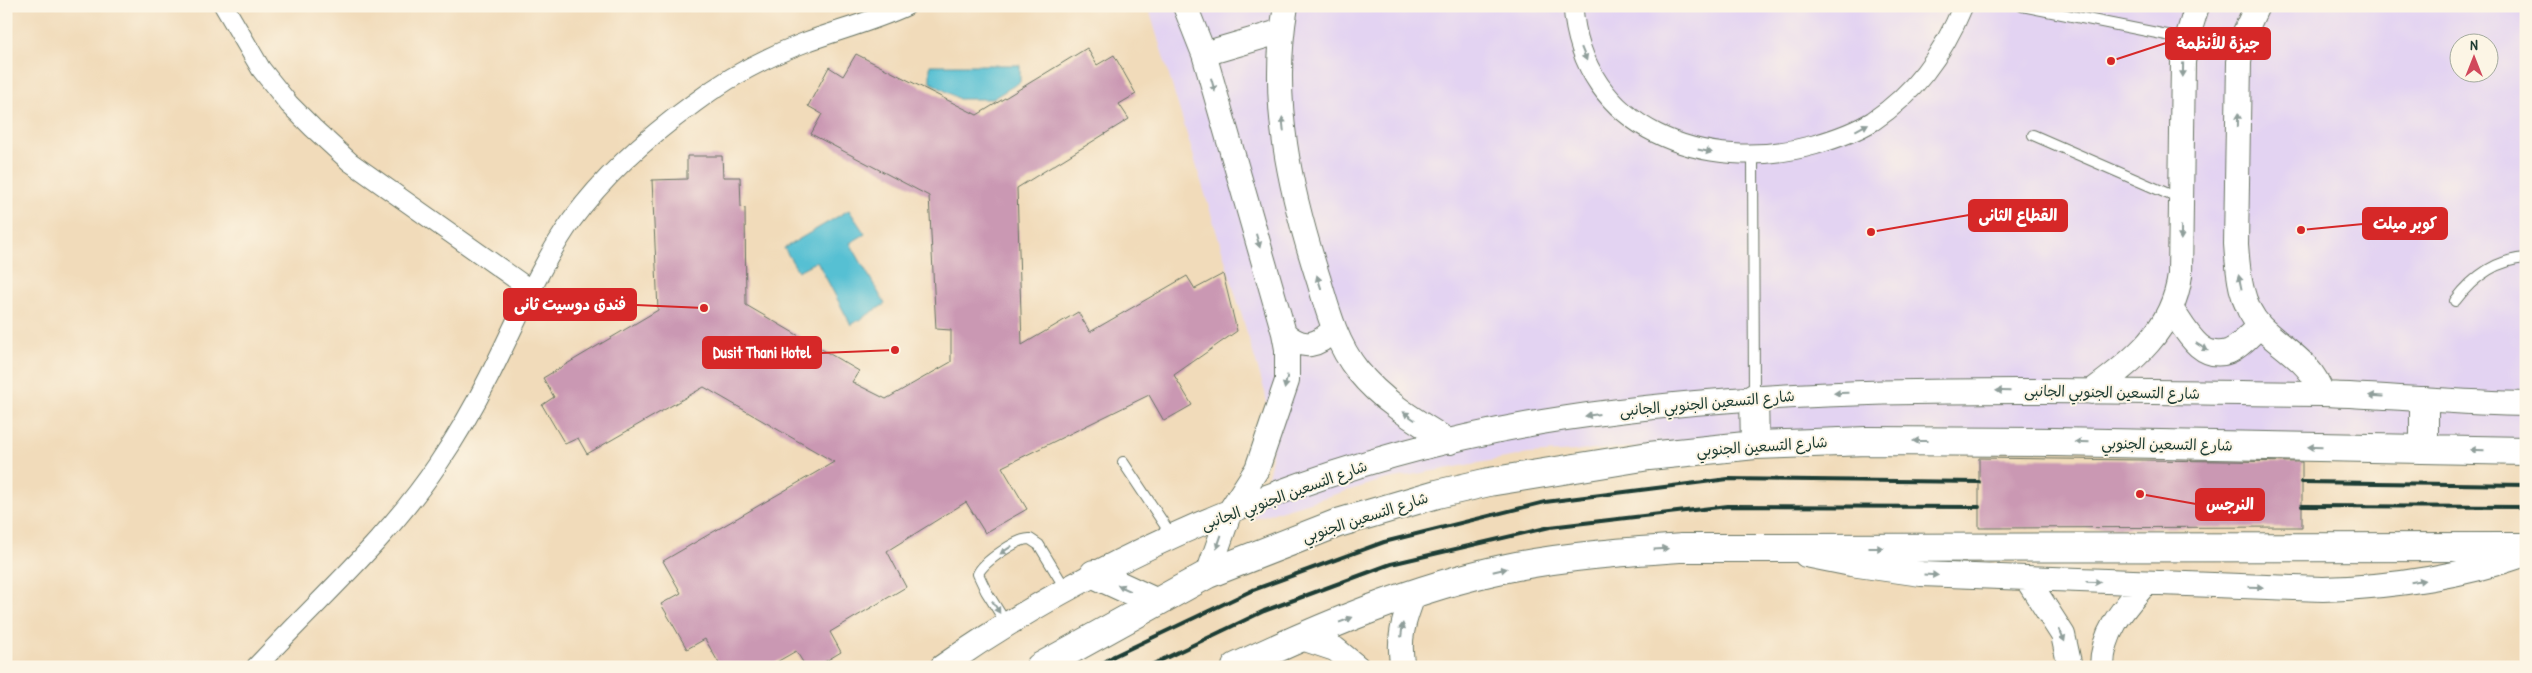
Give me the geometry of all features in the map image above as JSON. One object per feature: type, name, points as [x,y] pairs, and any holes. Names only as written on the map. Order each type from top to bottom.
[{"type":"main road","points":[[1754,398],[1755,445]]},
{"type":"main road","points":[[2424,401],[2424,449]]},
{"type":"main road","name":"شارع التسعين الجنوبي","points":[[1040,667],[1208,574],[1338,524],[1437,494],[1550,470],[1649,456],[1755,445],[1931,441],[2526,451]]},
{"type":"main road","points":[[1236,667],[1302,638],[1414,594],[1508,568],[1613,552],[1681,548],[2526,547]]},
{"type":"main road","points":[[1094,574],[1155,602]]},
{"type":"street","points":[[224,6],[261,68],[289,104],[313,128],[350,162],[531,290]]},
{"type":"street","points":[[256,667],[376,544],[413,498],[464,422],[490,376],[531,290],[572,220],[599,188],[661,129],[694,103],[729,80],[767,59],[805,42],[884,16],[906,6]]},
{"type":"street","points":[[1185,6],[1204,54],[1288,349],[1288,381],[1257,469],[1230,511],[1208,574]]},
{"type":"street","points":[[1286,6],[1282,31],[1280,101],[1287,161],[1298,215],[1334,329],[1357,369],[1382,397],[1450,442]]},
{"type":"street","points":[[1573,6],[1580,44],[1596,79],[1620,109],[1634,121],[1663,138],[1690,147],[1711,152],[1753,155],[1794,150],[1834,139],[1871,122],[1888,110],[1904,97],[1926,72],[1947,40],[1963,6]]},
{"type":"street","points":[[2090,392],[2112,376],[2152,339],[2164,325],[2172,310],[2178,292],[2180,275],[2183,62],[2187,39],[2197,6]]},
{"type":"street","points":[[2257,6],[2245,32],[2239,62],[2236,244],[2243,294],[2251,313],[2260,326],[2308,368],[2316,377],[2322,394]]},
{"type":"street","points":[[1204,54],[1282,31]]},
{"type":"street","points":[[2172,310],[2200,348],[2216,353],[2224,353],[2236,348],[2260,326]]},
{"type":"street","points":[[1284,334],[1293,341],[1304,345],[1316,343],[1334,329]]},
{"type":"street","name":"شارع التسعين الجنوبي الجانبى","points":[[942,667],[1006,623],[1064,588],[1230,511],[1341,471],[1450,442],[1563,419],[1691,403],[1888,392],[2322,394],[2390,397],[2424,401],[2526,404]]},
{"type":"street","points":[[1780,548],[1824,559],[1887,570],[1938,575],[2323,589],[2360,588],[2445,576],[2526,554]]},
{"type":"street","points":[[2027,579],[2056,621],[2063,635],[2070,667]]},
{"type":"street","points":[[2102,667],[2104,648],[2115,621],[2145,584]]},
{"type":"street","points":[[1403,667],[1400,649],[1402,627],[1414,594]]},
{"type":"street","points":[[1302,638],[1335,649],[1357,667]]},
{"type":"lane","points":[[2022,6],[2187,39]]},
{"type":"lane","points":[[2033,135],[2181,199]]},
{"type":"lane","points":[[1753,155],[1754,398]]},
{"type":"lane","points":[[2455,301],[2468,284],[2481,274],[2503,262],[2526,258]]},
{"type":"lane","points":[[1123,462],[1172,537]]},
{"type":"lane","points":[[1006,623],[981,583],[978,574],[983,565],[1020,540],[1030,539],[1039,545],[1064,588]]},
{"type":"shaded area","points":[[1148,6],[2526,6],[2526,447],[1684,444],[1528,454],[1383,480],[1253,519],[1266,486],[1272,458],[1271,426],[1265,392]]},
{"type":"water","points":[[930,65],[1020,65],[1020,82],[992,99],[959,99],[930,82]]},
{"type":"water","points":[[849,210],[865,234],[850,243],[885,304],[851,325],[817,261],[798,271],[784,248]]},
{"type":"building","points":[[1087,48],[1097,65],[1114,55],[1136,94],[1119,104],[1129,119],[1017,188],[1022,345],[1078,312],[1090,332],[1187,276],[1195,289],[1223,274],[1237,331],[1174,375],[1192,405],[1164,421],[1149,395],[1002,467],[1027,509],[985,533],[966,502],[887,551],[906,587],[830,632],[841,652],[816,667],[806,667],[796,651],[768,667],[721,667],[705,639],[687,649],[661,604],[681,593],[663,561],[834,462],[704,387],[587,454],[578,438],[565,444],[542,405],[554,397],[543,378],[658,310],[652,180],[687,179],[687,156],[722,156],[723,177],[740,177],[741,207],[745,208],[746,305],[859,371],[852,382],[886,399],[951,362],[951,330],[936,329],[929,196],[811,134],[822,114],[808,106],[829,67],[843,76],[856,54],[977,115]]},
{"type":"building","points":[[1979,458],[2302,462],[2302,527],[1979,528]]},
{"type":"railway","points":[[1097,667],[1114,656],[1253,590],[1384,542],[1545,502],[1728,479],[1979,482]]},
{"type":"railway","points":[[2302,482],[2526,485]]},
{"type":"railway","points":[[1147,667],[1264,611],[1391,564],[1550,527],[1728,506],[1979,507]]},
{"type":"railway","points":[[2302,506],[2526,507]]},
{"type":"place","name":"جيزة للأنظمة","points":[[2111,61]]},
{"type":"place","name":"كوبر ميلت","points":[[2301,230]]},
{"type":"place","name":"القطاع الثانى","points":[[1871,232]]},
{"type":"place","name":"فندق دوسيت ثانى","points":[[704,308]]},
{"type":"place","name":"Dusit Thani Hotel","points":[[895,350]]},
{"type":"place","name":"النرجس","points":[[2140,494]]}]
